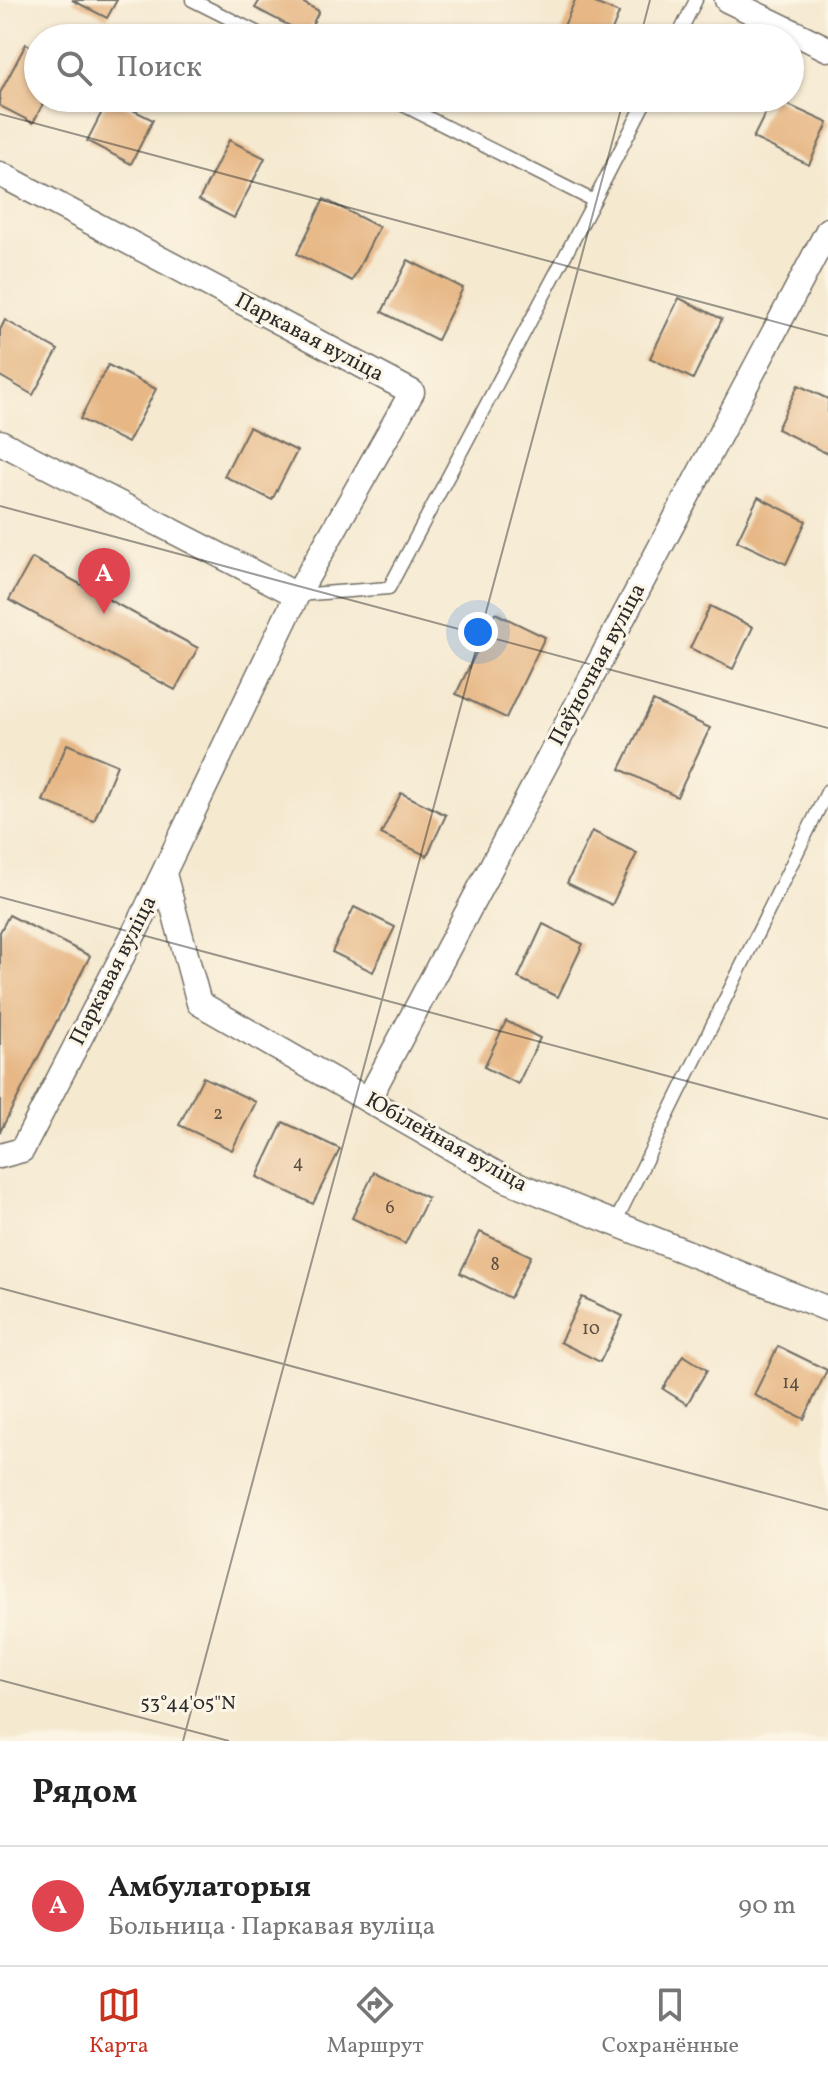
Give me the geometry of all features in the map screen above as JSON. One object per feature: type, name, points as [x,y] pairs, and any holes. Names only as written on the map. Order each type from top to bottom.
[{"type":"street","points":[[727,0],[776,24]]},
{"type":"street","points":[[804,37],[828,49]]},
{"type":"street","name":"Паркавая вуліца","points":[[0,174],[412,392],[297,595],[164,874],[22,1150],[0,1156]]},
{"type":"street","name":"Паўночная вуліца","points":[[368,1100],[828,230]]},
{"type":"street","points":[[0,442],[297,595]]},
{"type":"street","name":"Юбілейная вуліца","points":[[164,874],[199,1003],[507,1180],[828,1309]]},
{"type":"lane","points":[[192,0],[240,24]]},
{"type":"lane","points":[[684,24],[696,0]]},
{"type":"lane","points":[[417,112],[594,201]]},
{"type":"lane","points":[[297,595],[389,588],[640,112]]},
{"type":"lane","points":[[615,1223],[828,790]]},
{"type":"building","points":[[72,0],[117,0],[107,18]]},
{"type":"building","points":[[260,0],[298,0],[319,11],[312,24],[286,24],[255,8]]},
{"type":"building","points":[[575,0],[588,0],[619,13],[615,24],[565,24]]},
{"type":"building","points":[[24,48],[24,112],[39,112],[33,123],[0,106],[0,93]]},
{"type":"building","points":[[102,112],[137,112],[153,120],[131,164],[87,141]]},
{"type":"building","points":[[766,112],[804,112],[828,123],[809,165],[753,138]]},
{"type":"building","points":[[229,140],[265,158],[234,218],[199,200]]},
{"type":"building","points":[[324,199],[379,227],[352,281],[297,254]]},
{"type":"building","points":[[408,260],[463,288],[437,340],[382,312]]},
{"type":"building","points":[[679,298],[722,319],[693,379],[650,358]]},
{"type":"building","points":[[5,320],[58,350],[33,395],[0,376],[0,330]]},
{"type":"building","points":[[108,365],[156,389],[128,443],[80,419]]},
{"type":"building","points":[[798,385],[828,399],[828,454],[777,429]]},
{"type":"building","points":[[249,427],[297,451],[272,500],[224,476]]},
{"type":"building","points":[[758,497],[806,521],[786,564],[737,541]]},
{"type":"building","points":[[32,558],[198,648],[175,690],[9,600]]},
{"type":"building","points":[[710,606],[753,627],[733,669],[690,648]]},
{"type":"building","points":[[495,613],[545,637],[506,718],[456,694]]},
{"type":"building","points":[[653,701],[710,728],[677,797],[620,769]]},
{"type":"building","points":[[67,744],[117,765],[94,821],[43,801]]},
{"type":"building","points":[[401,793],[446,815],[427,856],[381,834]]},
{"type":"building","points":[[592,831],[637,853],[612,905],[567,883]]},
{"type":"building","points":[[354,907],[395,927],[373,972],[332,952]]},
{"type":"building","points":[[9,915],[90,956],[0,1132],[0,932]]},
{"type":"building","points":[[543,924],[583,944],[558,997],[518,978]]},
{"type":"building","points":[[506,1021],[540,1038],[518,1084],[484,1067]]},
{"type":"building","points":[[203,1077],[256,1102],[232,1150],[179,1125]]},
{"type":"building","points":[[283,1122],[340,1149],[313,1204],[257,1177]]},
{"type":"building","points":[[374,1172],[428,1198],[405,1244],[352,1218]]},
{"type":"building","points":[[480,1232],[531,1256],[510,1298],[460,1273]]},
{"type":"building","points":[[582,1297],[623,1316],[600,1362],[560,1342]]},
{"type":"building","points":[[778,1346],[827,1370],[804,1419],[754,1395]]},
{"type":"building","points":[[683,1355],[707,1370],[687,1404],[663,1389]]},
{"type":"place","name":"Амбулаторыя","points":[[104,614]]}]
